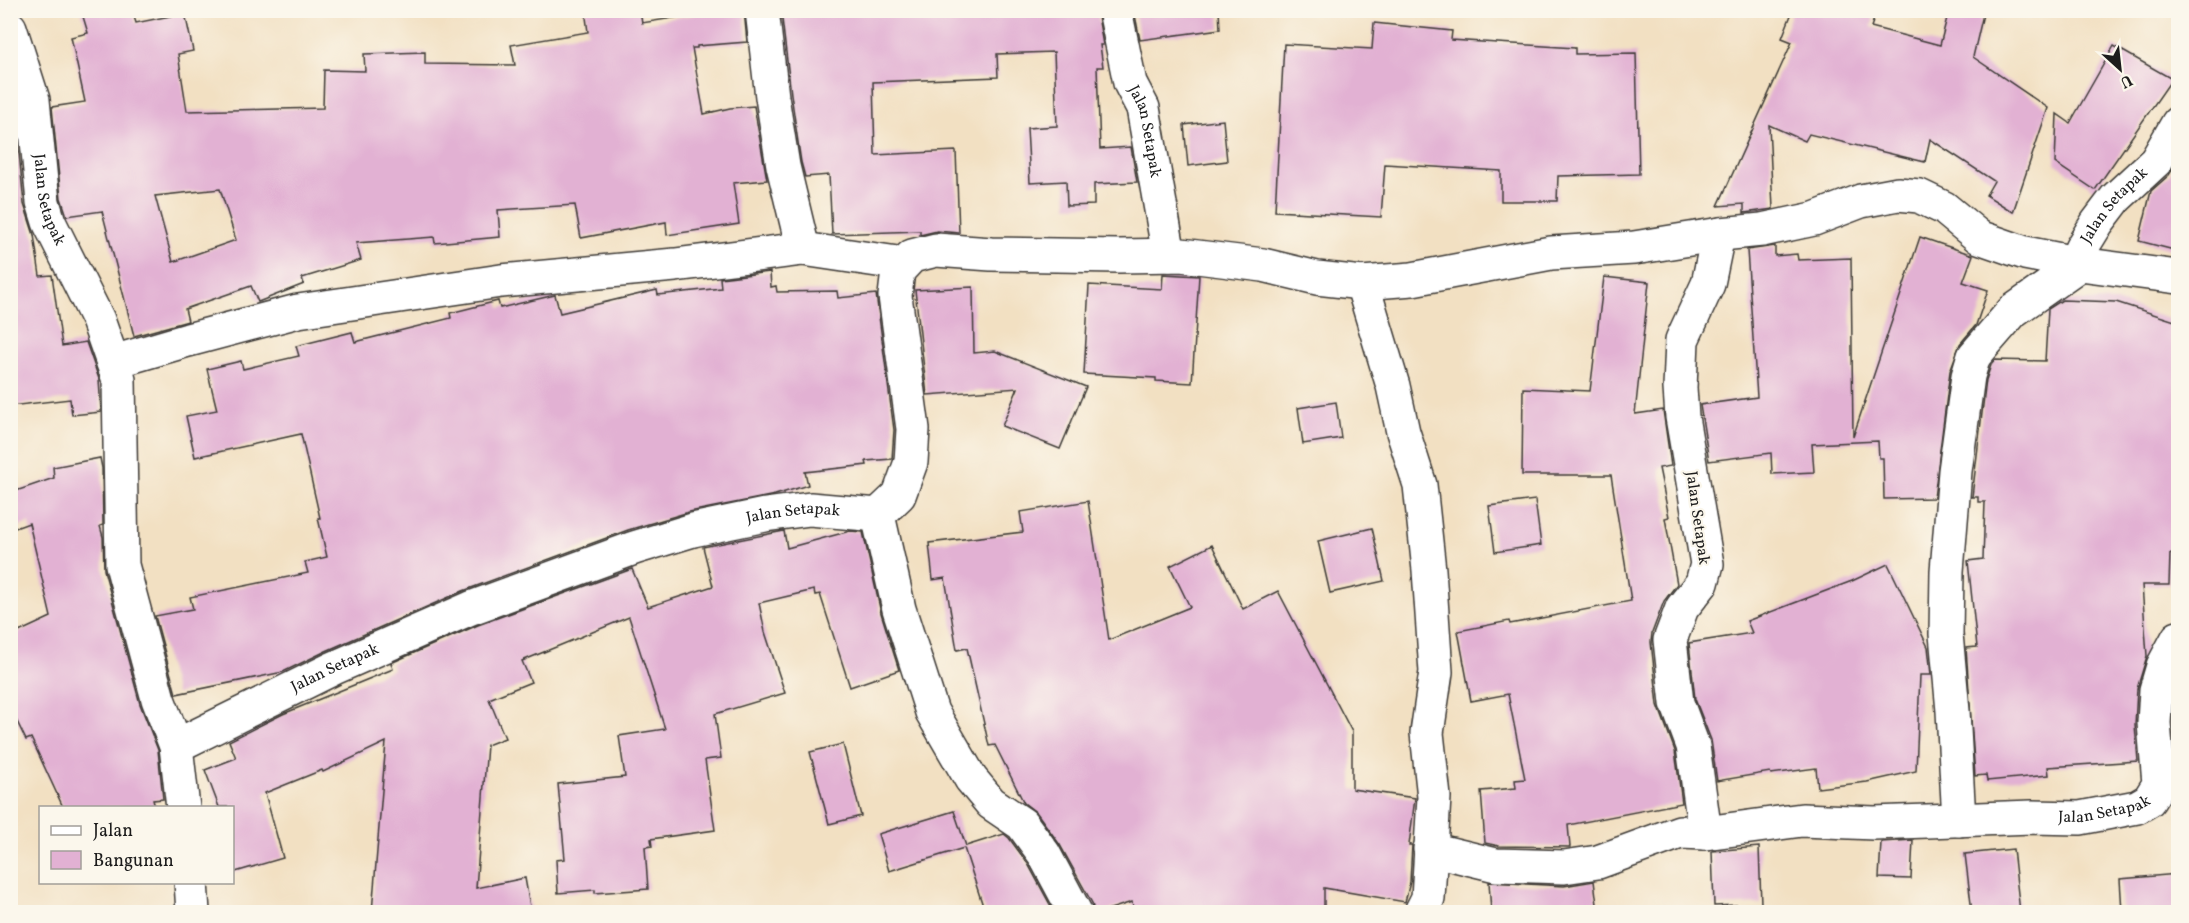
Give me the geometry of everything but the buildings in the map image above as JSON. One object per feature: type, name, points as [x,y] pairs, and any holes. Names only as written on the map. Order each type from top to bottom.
[{"type":"street","points":[[762,10],[772,97],[803,249]]},
{"type":"street","name":"Jalan Setapak","points":[[1115,10],[1130,83],[1143,108],[1169,255]]},
{"type":"street","name":"Jalan Setapak","points":[[10,28],[22,105],[49,222],[98,320],[120,380],[122,565],[158,699],[176,746],[334,668],[471,608],[634,548],[693,530],[765,515],[810,509],[878,515]]},
{"type":"street","name":"Jalan Setapak","points":[[2080,264],[2081,249],[2097,223],[2116,198],[2156,161],[2178,123]]},
{"type":"street","name":"Jalan Setapak","points":[[904,264],[912,256],[936,250],[1014,254],[1169,255],[1263,265],[1317,278],[1362,283],[1412,279],[1551,253],[1634,248],[1762,230],[1814,219],[1862,201],[1898,194],[1919,196],[1944,208],[1979,237],[2025,253],[2080,264]]},
{"type":"street","name":"Jalan Setapak","points":[[1705,833],[1694,746],[1677,704],[1670,639],[1682,608],[1702,583],[1707,564],[1683,417],[1680,388],[1682,340],[1708,284],[1716,246],[1721,234]]},
{"type":"street","points":[[113,362],[298,311],[501,281],[675,265],[803,249],[904,264]]},
{"type":"street","points":[[904,264],[898,271],[895,296],[913,429],[911,462],[899,495],[878,515],[899,609],[932,712],[971,778],[991,803],[1022,824],[1044,854],[1075,912]]},
{"type":"street","points":[[2080,264],[2178,277]]},
{"type":"street","name":"Jalan Setapak","points":[[1959,820],[1946,634],[1947,571],[1954,471],[1968,376],[1974,356],[2013,311],[2080,264]]},
{"type":"street","points":[[1362,283],[1420,485],[1429,570],[1436,672],[1427,733],[1434,796],[1428,898],[1421,912]]},
{"type":"street","name":"Jalan Setapak","points":[[1430,849],[1496,865],[1564,867],[1598,862],[1680,832],[1705,833],[1802,819],[1874,823],[2032,817],[2080,818],[2137,807],[2149,800],[2159,784],[2154,723],[2157,690],[2169,651],[2178,638]]},
{"type":"street","points":[[176,746],[183,806]]},
{"type":"street","points":[[191,884],[193,912]]}]
